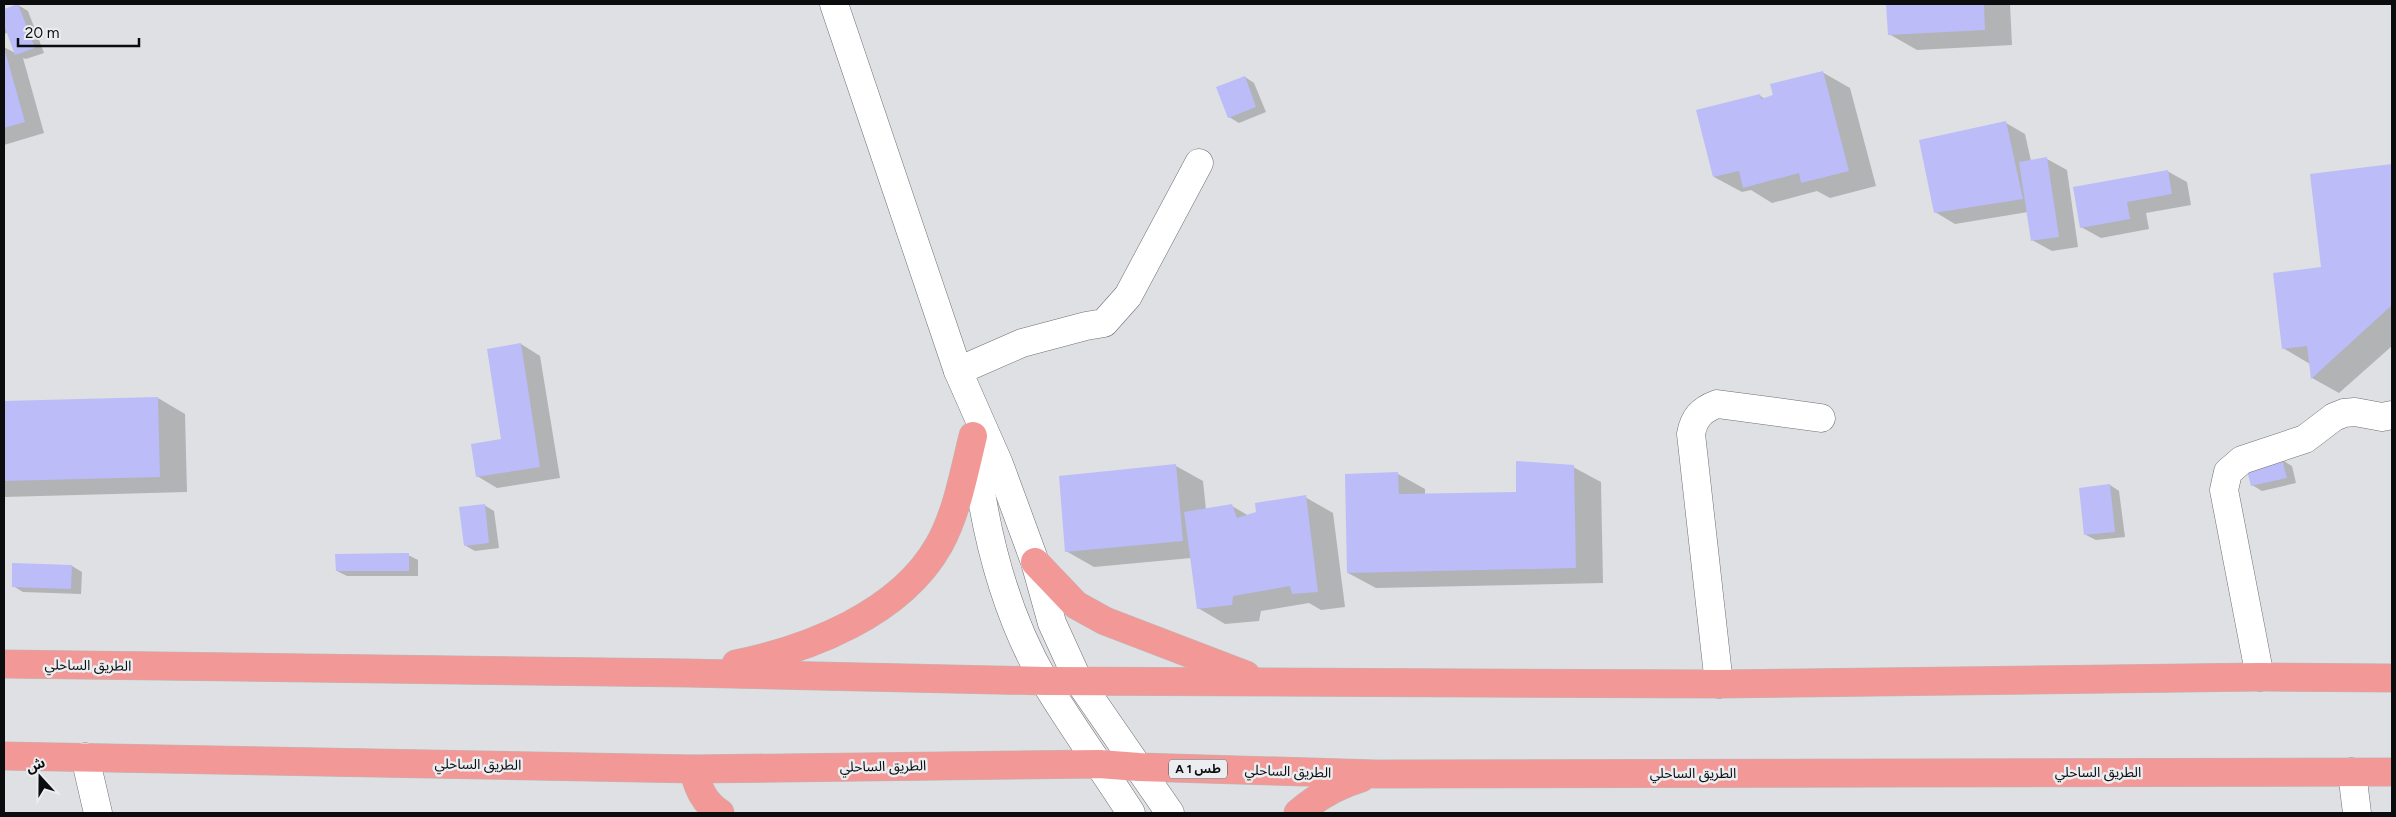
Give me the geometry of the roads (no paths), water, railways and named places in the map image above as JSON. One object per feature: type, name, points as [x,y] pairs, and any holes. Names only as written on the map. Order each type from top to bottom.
[{"type":"highway","points":[[687,673],[770,657],[811,644],[849,626],[884,603],[917,576],[939,545],[953,510],[974,436]]},
{"type":"highway","points":[[1035,562],[1076,605],[1105,621],[1261,681]]},
{"type":"highway","name":"الطريق الساحلي","points":[[4,664],[687,673],[1045,681],[1719,684],[2260,676],[2392,678]]},
{"type":"highway","name":"الطريق الساحلي","points":[[4,756],[694,769],[1099,764],[1139,767],[1376,774],[2392,772]]},
{"type":"highway","points":[[694,769],[698,789],[711,807],[720,813]]},
{"type":"highway","points":[[1298,813],[1315,798],[1344,783],[1376,774]]},
{"type":"street","points":[[834,4],[958,371],[999,464],[1035,562],[1052,623],[1078,680],[1170,813]]},
{"type":"street","points":[[958,371],[1022,343],[1104,323],[1128,296],[1199,163]]},
{"type":"street","points":[[968,397],[977,468],[1000,573],[1020,628],[1045,681],[1131,813]]},
{"type":"street","points":[[1719,684],[1691,434],[1693,424],[1698,415],[1706,408],[1717,404],[1820,418]]},
{"type":"street","points":[[2260,676],[2224,490],[2228,472],[2242,460],[2305,439],[2334,417],[2344,413],[2382,417],[2392,415]]},
{"type":"street","points":[[85,757],[98,813]]},
{"type":"street","points":[[2352,772],[2357,813]]}]
